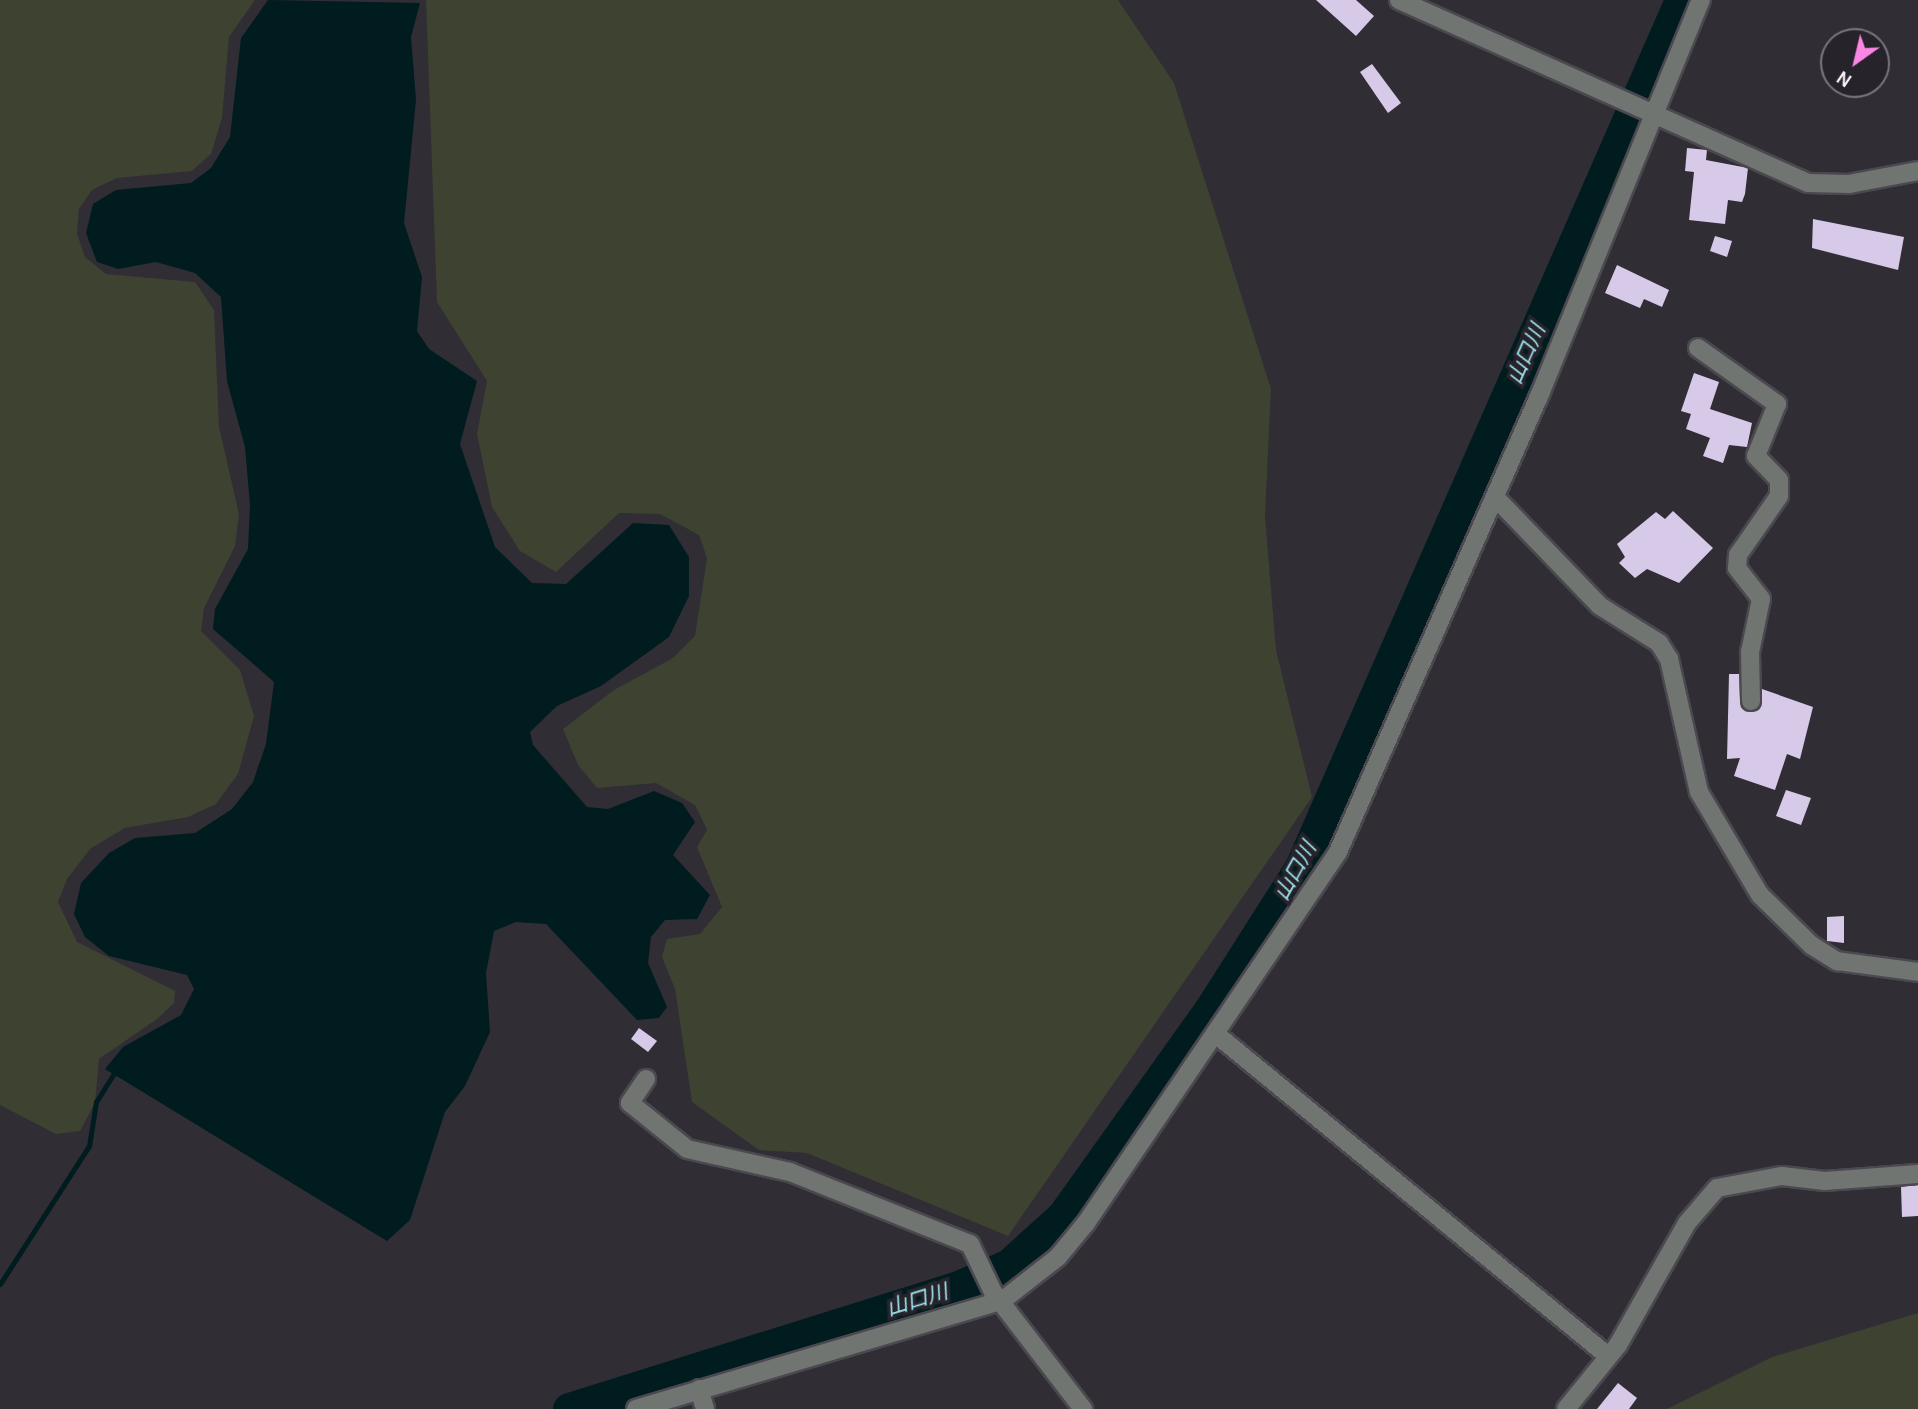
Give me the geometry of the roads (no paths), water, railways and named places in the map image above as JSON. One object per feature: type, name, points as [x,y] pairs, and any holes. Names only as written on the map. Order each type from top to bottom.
[{"type":"street","points":[[1399,0],[1808,183],[1883,180],[1918,171]]},
{"type":"street","points":[[636,1409],[998,1296],[1065,1249],[1217,1035],[1338,852],[1495,498],[1648,112],[1701,0]]},
{"type":"street","points":[[1698,348],[1769,391],[1777,404],[1756,456],[1779,480],[1779,496],[1737,568],[1761,599],[1751,652],[1751,701]]},
{"type":"street","points":[[1495,498],[1601,607],[1658,643],[1669,659],[1699,792],[1760,895],[1811,945],[1837,961],[1918,972]]},
{"type":"street","points":[[1217,1035],[1608,1356]]},
{"type":"street","points":[[646,1079],[630,1103],[687,1149],[790,1172],[970,1244],[980,1257],[998,1296],[1083,1409]]},
{"type":"street","points":[[1566,1409],[1608,1356],[1687,1223],[1717,1188],[1782,1176],[1825,1181],[1918,1174]]},
{"type":"street","points":[[699,1389],[705,1409]]},
{"type":"waterway","name":"山口川","points":[[569,1409],[956,1288],[1009,1265],[1063,1216],[1210,1010],[1301,867],[1681,0]]},
{"type":"waterway","points":[[0,1284],[89,1146],[96,1102],[116,1070]]}]
